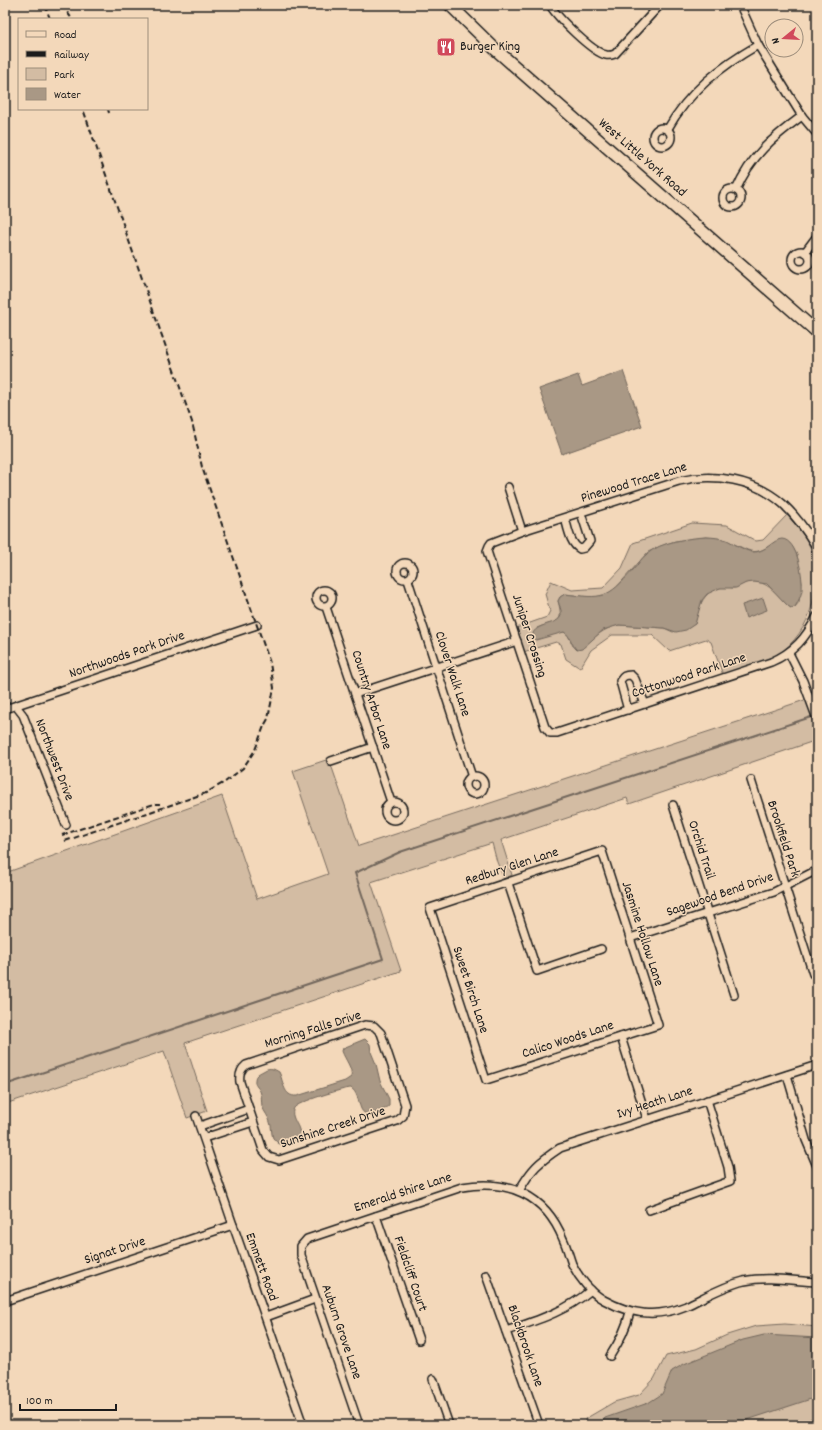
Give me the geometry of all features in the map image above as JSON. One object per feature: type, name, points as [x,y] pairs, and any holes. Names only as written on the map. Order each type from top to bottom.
[{"type":"main road","name":"West Little York Road","points":[[450,5],[495,49],[817,332]]},
{"type":"street","points":[[550,5],[561,19],[597,52],[607,56],[615,54],[660,5]]},
{"type":"street","points":[[740,5],[758,45],[802,116],[817,134]]},
{"type":"street","points":[[667,130],[676,113],[700,87],[720,69],[758,45]]},
{"type":"street","points":[[736,190],[743,174],[763,147],[802,116]]},
{"type":"street","points":[[806,252],[817,236]]},
{"type":"street","name":"Pinewood Trace Lane","points":[[489,546],[491,543],[522,531],[678,481],[694,478],[726,479],[756,487],[782,503],[802,525],[816,546]]},
{"type":"street","points":[[508,487],[522,531]]},
{"type":"street","points":[[565,518],[573,543],[580,549],[584,548],[590,541],[581,513]]},
{"type":"street","name":"Juniper Crossing","points":[[489,546],[487,551],[545,727],[550,733]]},
{"type":"street","name":"Clover Walk Lane","points":[[408,580],[472,776]]},
{"type":"street","name":"Country Arbor Lane","points":[[326,607],[391,802]]},
{"type":"street","name":"Cottonwood Park Lane","points":[[550,733],[557,733],[771,662],[789,653],[810,630],[817,616]]},
{"type":"street","name":"Northwoods Park Drive","points":[[5,709],[257,624]]},
{"type":"street","points":[[355,694],[517,641]]},
{"type":"street","points":[[789,653],[797,667],[817,719]]},
{"type":"street","points":[[628,710],[620,681],[622,677],[627,674],[631,675],[635,679],[644,704]]},
{"type":"street","name":"Northwest Drive","points":[[16,706],[22,715],[66,825]]},
{"type":"street","points":[[331,761],[373,747]]},
{"type":"street","name":"Brookfield Park","points":[[751,780],[785,887],[815,974]]},
{"type":"street","name":"Orchid Trail","points":[[673,805],[734,995]]},
{"type":"street","name":"Redbury Glen Lane","points":[[430,908],[602,851]]},
{"type":"street","name":"Jasmine Hollow Lane","points":[[602,851],[658,1025]]},
{"type":"street","name":"Sagewood Bend Drive","points":[[630,938],[774,892],[817,870]]},
{"type":"street","points":[[508,882],[537,971],[601,949]]},
{"type":"street","name":"Sweet Birch Lane","points":[[430,908],[486,1080]]},
{"type":"street","name":"Morning Falls Drive","points":[[249,1109],[239,1077],[240,1072],[246,1064],[365,1025],[370,1025],[374,1026],[381,1033],[405,1105],[403,1116]]},
{"type":"street","name":"Calico Woods Lane","points":[[486,1080],[658,1025]]},
{"type":"street","points":[[621,1037],[647,1119]]},
{"type":"street","name":"Ivy Heath Lane","points":[[519,1191],[527,1176],[541,1160],[560,1148],[817,1064]]},
{"type":"street","points":[[786,1074],[806,1140],[817,1166]]},
{"type":"street","points":[[649,1210],[730,1181],[728,1167],[707,1100]]},
{"type":"street","points":[[200,1126],[249,1109],[253,1122],[204,1138]]},
{"type":"street","name":"Emmett Road","points":[[196,1116],[302,1425]]},
{"type":"street","name":"Sunshine Creek Drive","points":[[253,1122],[263,1150],[269,1157],[279,1160],[397,1121],[403,1116]]},
{"type":"street","points":[[226,1117],[230,1130]]},
{"type":"street","name":"Emerald Shire Lane","points":[[301,1246],[307,1239],[462,1187],[497,1185],[519,1191],[541,1205],[552,1218],[563,1237],[573,1265],[580,1277],[591,1290],[604,1300],[630,1312],[650,1314],[667,1312],[686,1306],[711,1292],[745,1281],[781,1280],[817,1282]]},
{"type":"street","name":"Fieldcliff Court","points":[[376,1216],[419,1340]]},
{"type":"street","name":"Signat Drive","points":[[5,1301],[233,1226]]},
{"type":"street","name":"Auburn Grove Lane","points":[[301,1246],[301,1255],[359,1425]]},
{"type":"street","name":"Blackbrook Lane","points":[[486,1275],[539,1425]]},
{"type":"street","points":[[506,1331],[560,1311],[578,1301],[591,1290]]},
{"type":"street","points":[[266,1317],[316,1299]]},
{"type":"street","points":[[610,1356],[627,1325],[630,1312]]},
{"type":"street","points":[[433,1378],[449,1425]]},
{"type":"green space","points":[[787,515],[803,534],[810,547],[814,562],[815,577],[812,607],[806,621],[799,634],[789,645],[771,658],[758,664],[723,675],[711,642],[706,639],[669,651],[652,635],[612,635],[591,650],[580,668],[566,659],[561,644],[556,642],[523,652],[516,628],[547,617],[550,611],[545,594],[551,581],[572,590],[603,588],[622,568],[633,543],[692,523],[727,525],[756,541],[763,540]],"holes":[[[706,537],[725,540],[752,551],[763,550],[778,540],[792,546],[797,555],[802,583],[799,602],[795,607],[791,608],[770,587],[758,582],[752,582],[744,583],[734,588],[725,587],[712,591],[700,605],[695,624],[673,632],[664,628],[619,625],[613,626],[603,631],[582,648],[573,646],[568,635],[564,632],[537,628],[557,621],[560,615],[558,601],[560,597],[565,594],[589,597],[604,596],[615,589],[648,552],[675,541]]]},
{"type":"green space","points":[[817,696],[817,740],[629,804],[627,798],[501,840],[512,875],[504,879],[497,862],[492,843],[371,882],[401,971],[185,1043],[207,1111],[187,1118],[164,1051],[5,1104],[5,873],[222,796],[257,899],[328,874],[293,771],[329,759],[359,846]]},
{"type":"green space","points":[[785,1324],[817,1327],[817,1417],[791,1425],[588,1425],[585,1419],[614,1402],[639,1395],[654,1379],[666,1356],[696,1349],[727,1335],[756,1326]]},
{"type":"water","points":[[623,371],[642,426],[562,454],[539,389],[578,375],[582,386]]},
{"type":"water","points":[[706,537],[727,540],[752,552],[757,552],[775,541],[782,539],[787,541],[796,552],[802,577],[802,592],[795,607],[791,608],[788,606],[767,584],[754,582],[746,583],[736,588],[720,588],[707,594],[702,600],[695,624],[686,630],[676,632],[664,628],[619,625],[603,630],[582,649],[577,650],[564,632],[536,640],[534,639],[533,633],[536,629],[560,618],[561,611],[558,601],[560,597],[565,594],[588,596],[604,595],[617,587],[643,557],[659,546],[675,541]]},
{"type":"water","points":[[763,598],[767,610],[746,618],[742,605]]},
{"type":"water","points":[[365,1039],[370,1044],[380,1081],[389,1099],[389,1106],[374,1113],[364,1113],[355,1092],[351,1088],[321,1096],[303,1102],[294,1108],[293,1117],[299,1130],[297,1138],[286,1144],[280,1144],[277,1142],[273,1138],[269,1120],[262,1106],[261,1093],[255,1083],[255,1078],[257,1075],[267,1069],[272,1069],[279,1072],[286,1091],[292,1096],[297,1096],[345,1081],[351,1077],[351,1074],[350,1067],[342,1051],[343,1048]]},
{"type":"water","points":[[764,1335],[817,1338],[817,1397],[732,1425],[600,1425],[605,1418],[648,1403],[662,1394],[672,1371],[684,1364],[743,1340]]},
{"type":"waterway","points":[[5,1085],[383,959],[355,873],[400,852],[814,716]]},
{"type":"railway","points":[[45,5],[50,18]]},
{"type":"railway","points":[[62,5],[71,18]]},
{"type":"railway","points":[[65,841],[206,793],[225,782],[243,768],[255,750],[268,719],[274,688],[270,663],[202,467],[192,422],[83,110]]},
{"type":"railway","points":[[62,835],[154,804],[160,804]]},
{"type":"place","name":"Burger King","points":[[446,47]]}]
